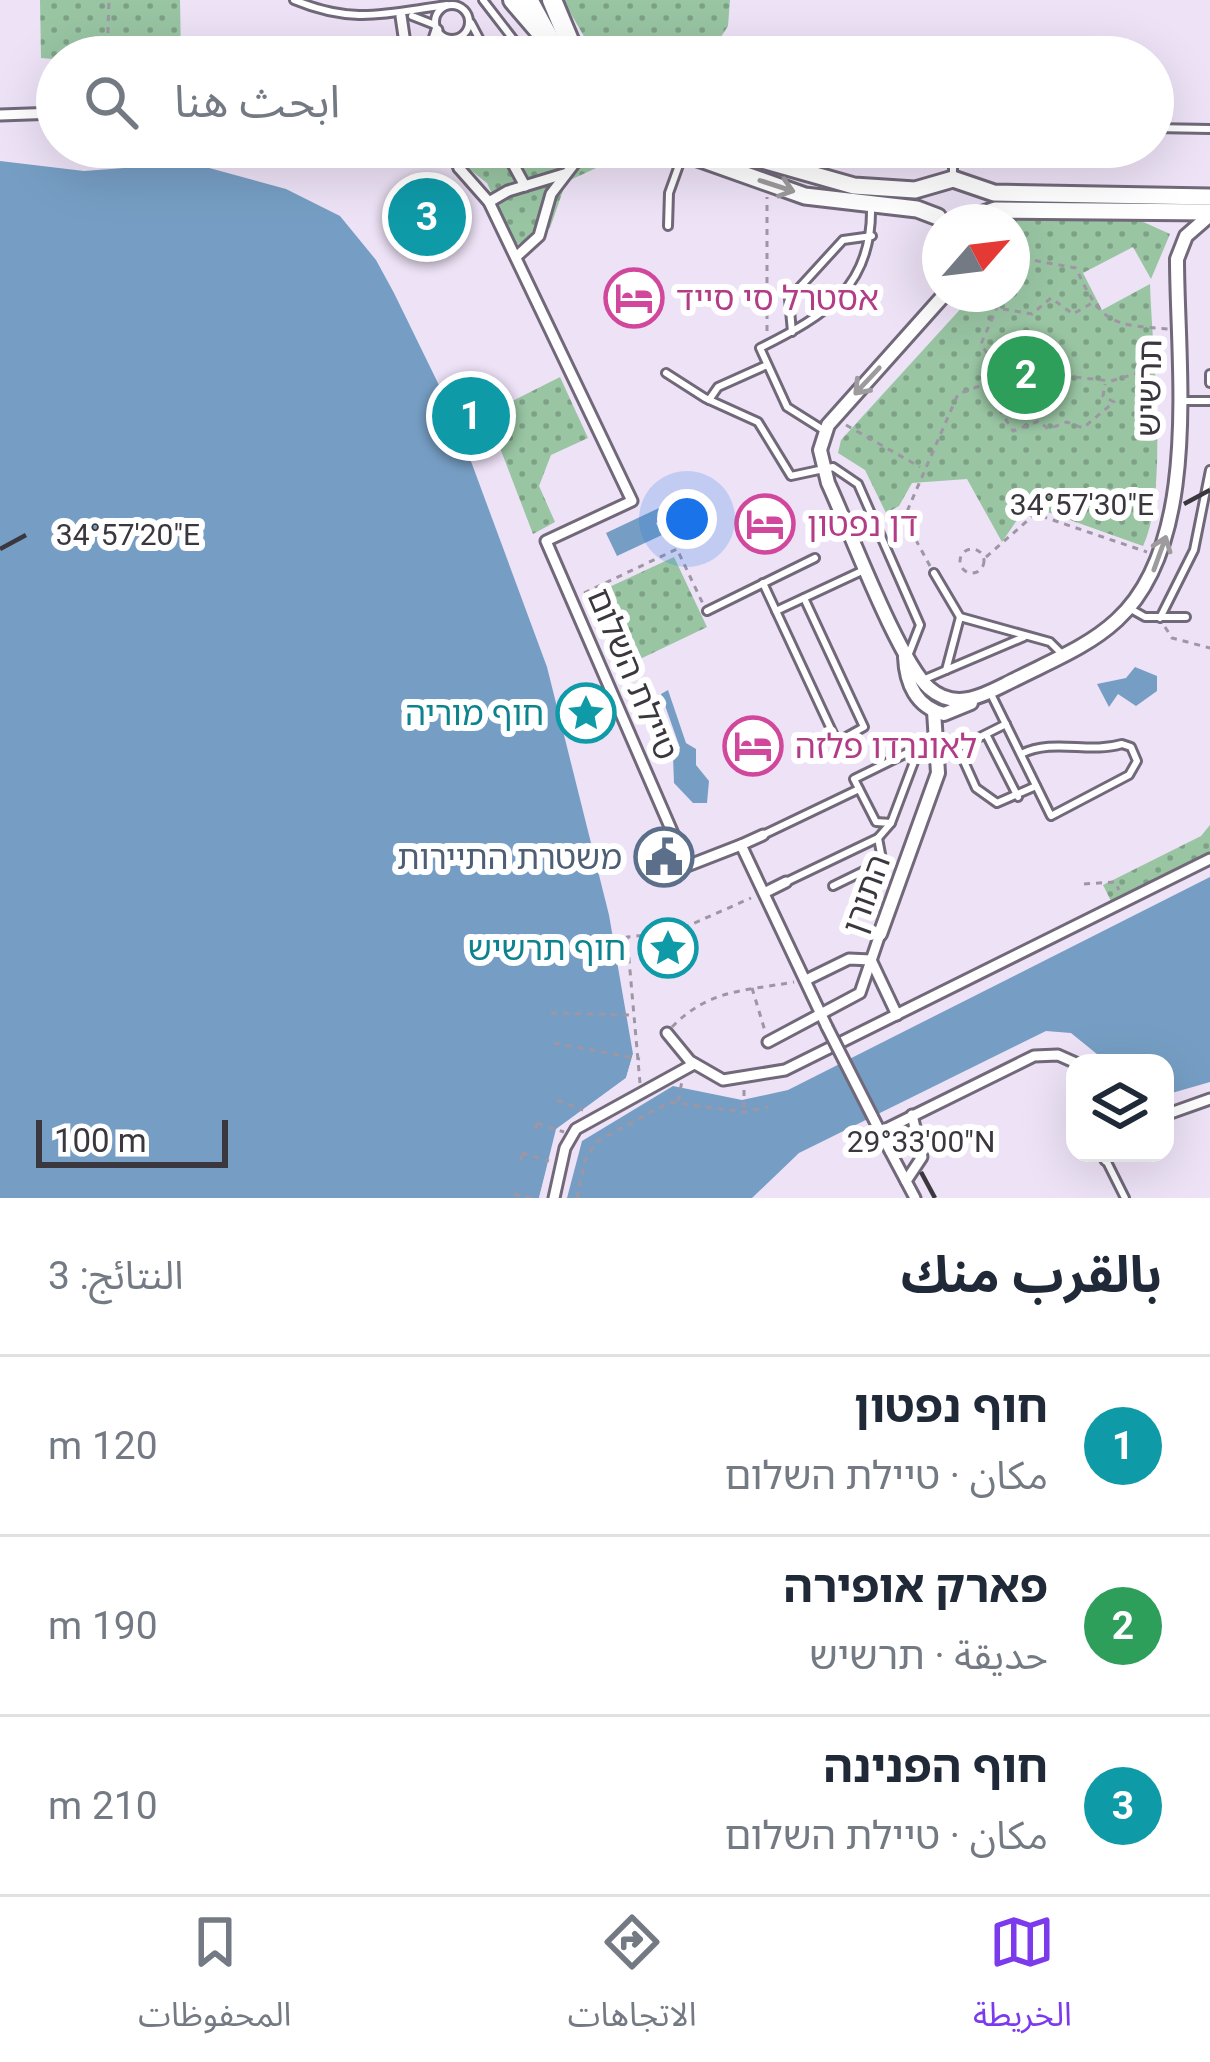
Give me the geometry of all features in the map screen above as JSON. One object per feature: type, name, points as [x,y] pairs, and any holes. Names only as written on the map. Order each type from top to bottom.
[{"type":"highway","points":[[513,0],[551,36]]},
{"type":"highway","points":[[548,0],[561,36]]},
{"type":"street","points":[[530,0],[556,36]]},
{"type":"street","points":[[405,16],[406,36]]},
{"type":"street","points":[[434,36],[436,27]]},
{"type":"street","points":[[0,115],[36,114]]},
{"type":"street","name":"טיילת השלום","points":[[459,168],[489,202],[632,501],[546,542],[687,866],[741,844]]},
{"type":"street","points":[[514,168],[525,186]]},
{"type":"street","points":[[516,257],[539,236],[551,194],[569,168]]},
{"type":"street","points":[[724,168],[826,200],[922,211]]},
{"type":"street","points":[[798,168],[854,186],[915,190],[946,181],[994,193],[1210,197]]},
{"type":"street","points":[[489,202],[564,174]]},
{"type":"street","points":[[932,204],[946,181]]},
{"type":"street","points":[[971,188],[974,204]]},
{"type":"street","points":[[1030,211],[1210,214]]},
{"type":"street","name":"תרשיש","points":[[934,712],[955,712],[1097,636],[1129,608],[1159,558],[1174,495],[1179,250],[1186,236],[1210,214]]},
{"type":"street","points":[[929,312],[834,416],[825,430],[823,470],[922,680],[951,700],[986,693]]},
{"type":"street","points":[[906,653],[912,688],[934,712]]},
{"type":"street","name":"התורן","points":[[768,1042],[860,993],[936,779],[934,712]]},
{"type":"street","points":[[764,835],[741,844],[915,1198]]},
{"type":"street","points":[[667,1033],[689,1066],[723,1081],[785,1070],[1210,859]]},
{"type":"street","points":[[764,892],[787,882]]},
{"type":"street","points":[[806,980],[849,959],[871,960],[897,1015]]},
{"type":"street","points":[[870,1137],[1034,1056],[1066,1058]]},
{"type":"street","points":[[554,1198],[569,1137],[596,1115],[689,1066]]},
{"type":"street","points":[[1174,1112],[1210,1099]]},
{"type":"street","points":[[906,1181],[922,1157],[912,1115]]},
{"type":"lane","points":[[294,0],[342,15],[405,16],[447,5],[462,8],[477,36]]},
{"type":"lane","points":[[462,8],[471,0]]},
{"type":"lane","points":[[483,0],[511,36]]},
{"type":"lane","points":[[436,27],[447,5]]},
{"type":"lane","points":[[405,16],[450,36]]},
{"type":"lane","points":[[460,36],[467,32],[469,16]]},
{"type":"lane","points":[[1174,128],[1210,129]]},
{"type":"lane","points":[[668,226],[673,168]]},
{"type":"lane","points":[[946,181],[949,168]]},
{"type":"lane","points":[[825,430],[790,411],[760,348],[817,318],[862,271],[872,236],[871,206]]},
{"type":"lane","points":[[792,332],[789,299],[843,240],[872,236]]},
{"type":"lane","points":[[709,400],[721,386],[767,364]]},
{"type":"lane","points":[[666,373],[709,400],[758,422],[790,476],[833,467],[858,484],[920,625],[906,653]]},
{"type":"lane","points":[[1177,401],[1210,400]]},
{"type":"lane","points":[[1160,617],[1194,550],[1210,470]]},
{"type":"lane","points":[[707,611],[815,557]]},
{"type":"lane","points":[[776,611],[867,568]]},
{"type":"lane","points":[[936,576],[960,617],[1050,642],[1063,656]]},
{"type":"lane","points":[[764,583],[837,742],[864,727],[804,598]]},
{"type":"lane","points":[[1129,608],[1144,617],[1186,617]]},
{"type":"lane","points":[[946,670],[960,617]]},
{"type":"lane","points":[[922,680],[1027,636]]},
{"type":"lane","points":[[986,693],[1051,816],[1129,776],[1136,756],[1122,744],[1109,748],[1043,744],[1021,754]]},
{"type":"lane","points":[[891,823],[876,822],[854,779],[911,751],[958,748],[1006,724]]},
{"type":"lane","points":[[986,734],[1018,796]]},
{"type":"lane","points":[[958,748],[976,788],[997,803],[1036,787]]},
{"type":"lane","points":[[787,882],[878,838],[891,823],[914,762],[911,751]]},
{"type":"lane","points":[[764,835],[859,789]]},
{"type":"lane","points":[[833,886],[878,864],[882,859],[878,838]]},
{"type":"lane","points":[[1108,1162],[1125,1198]]},
{"type":"path","points":[[108,36],[109,0]]},
{"type":"path","points":[[415,223],[459,168]]},
{"type":"path","points":[[767,183],[767,345]]},
{"type":"path","points":[[1030,259],[1076,268],[1092,303],[1116,324],[1177,329]]},
{"type":"path","points":[[1020,312],[1032,314],[1052,298],[1073,314],[1092,303]]},
{"type":"path","points":[[999,312],[981,344],[1012,392]]},
{"type":"path","points":[[1106,381],[1103,396],[1114,402],[1083,428],[1067,422],[1048,429],[1039,421],[1013,431],[996,404],[1012,392],[1037,393],[1064,376],[1106,381],[1177,364]]},
{"type":"path","points":[[959,566],[936,576],[909,518],[924,469],[958,394],[1001,378]]},
{"type":"path","points":[[834,416],[924,469]]},
{"type":"path","points":[[959,566],[969,572],[1035,514],[1159,558]]},
{"type":"path","points":[[571,599],[677,549],[707,611]]},
{"type":"path","points":[[959,566],[960,557],[968,551],[983,551],[986,556]]},
{"type":"path","points":[[1160,617],[1172,638],[1210,648]]},
{"type":"path","points":[[1084,884],[1115,882],[1124,901]]},
{"type":"path","points":[[638,1093],[640,1059],[627,937],[674,932],[764,892]]},
{"type":"path","points":[[667,1033],[699,1004],[751,987],[806,980]]},
{"type":"path","points":[[751,987],[768,1042]]},
{"type":"path","points":[[551,1012],[636,1015]]},
{"type":"path","points":[[554,1043],[640,1059]]},
{"type":"path","points":[[677,1103],[689,1066]]},
{"type":"path","points":[[744,1080],[744,1112]]},
{"type":"path","points":[[559,1092],[556,1102],[596,1115]]},
{"type":"path","points":[[577,1198],[585,1161],[596,1142],[677,1103],[744,1112],[768,1107]]},
{"type":"path","points":[[537,1123],[569,1137]]},
{"type":"path","points":[[522,1154],[560,1164]]},
{"type":"path","points":[[514,1193],[531,1198]]},
{"type":"green space","points":[[40,0],[180,0],[181,36],[41,36]]},
{"type":"green space","points":[[563,0],[730,0],[728,26],[722,36],[584,36]]},
{"type":"green space","points":[[468,168],[596,168],[566,182],[550,228],[516,245],[487,183]]},
{"type":"green space","points":[[1030,219],[1139,220],[1170,234],[1151,279],[1133,247],[1083,273],[1102,310],[1150,284],[1157,456],[1151,522],[1143,546],[1042,510],[1019,517],[1002,542],[967,479],[912,483],[899,506],[886,513],[865,470],[838,453],[841,440],[958,312],[1030,312]]},
{"type":"green space","points":[[560,377],[588,438],[551,455],[539,486],[555,522],[533,534],[487,414]]},
{"type":"green space","points":[[674,557],[707,627],[638,660],[605,589]]},
{"type":"green space","points":[[1210,825],[1210,852],[1112,903],[1103,885],[1201,836]]},
{"type":"water","points":[[0,161],[84,171],[209,168],[286,189],[340,216],[376,260],[455,418],[547,667],[609,915],[633,1054],[626,1078],[556,1129],[539,1198],[0,1198]]},
{"type":"water","points":[[659,508],[664,518],[656,523],[662,535],[617,556],[606,533]]},
{"type":"water","points":[[1135,667],[1157,676],[1157,691],[1136,706],[1118,694],[1109,707],[1097,684],[1126,678]]},
{"type":"water","points":[[668,690],[686,743],[696,749],[696,765],[709,781],[707,803],[693,803],[674,783],[673,756],[680,748],[661,694]]},
{"type":"water","points":[[1210,877],[1210,1082],[1174,1092],[1174,1054],[1097,1054],[1071,1033],[1046,1031],[799,1153],[752,1198],[567,1198],[582,1141],[673,1086],[742,1100],[788,1090]]},
{"type":"pier","points":[[633,1054],[639,1065],[630,1082],[562,1131],[545,1198],[539,1198],[557,1129],[626,1078]]},
{"type":"place","name":"חוף הפנינה","points":[[427,217]]},
{"type":"place","name":"אסטרל סי סייד","points":[[634,298]]},
{"type":"place","name":"פארק אופירה","points":[[1026,375]]},
{"type":"place","name":"חוף נפטון","points":[[471,416]]},
{"type":"place","name":"דן נפטון","points":[[765,524]]},
{"type":"place","name":"חוף מוריה","points":[[586,713]]},
{"type":"place","name":"לאונרדו פלזה","points":[[753,746]]},
{"type":"place","name":"משטרת התיירות","points":[[664,857]]},
{"type":"place","name":"חוף תרשיש","points":[[668,948]]}]
